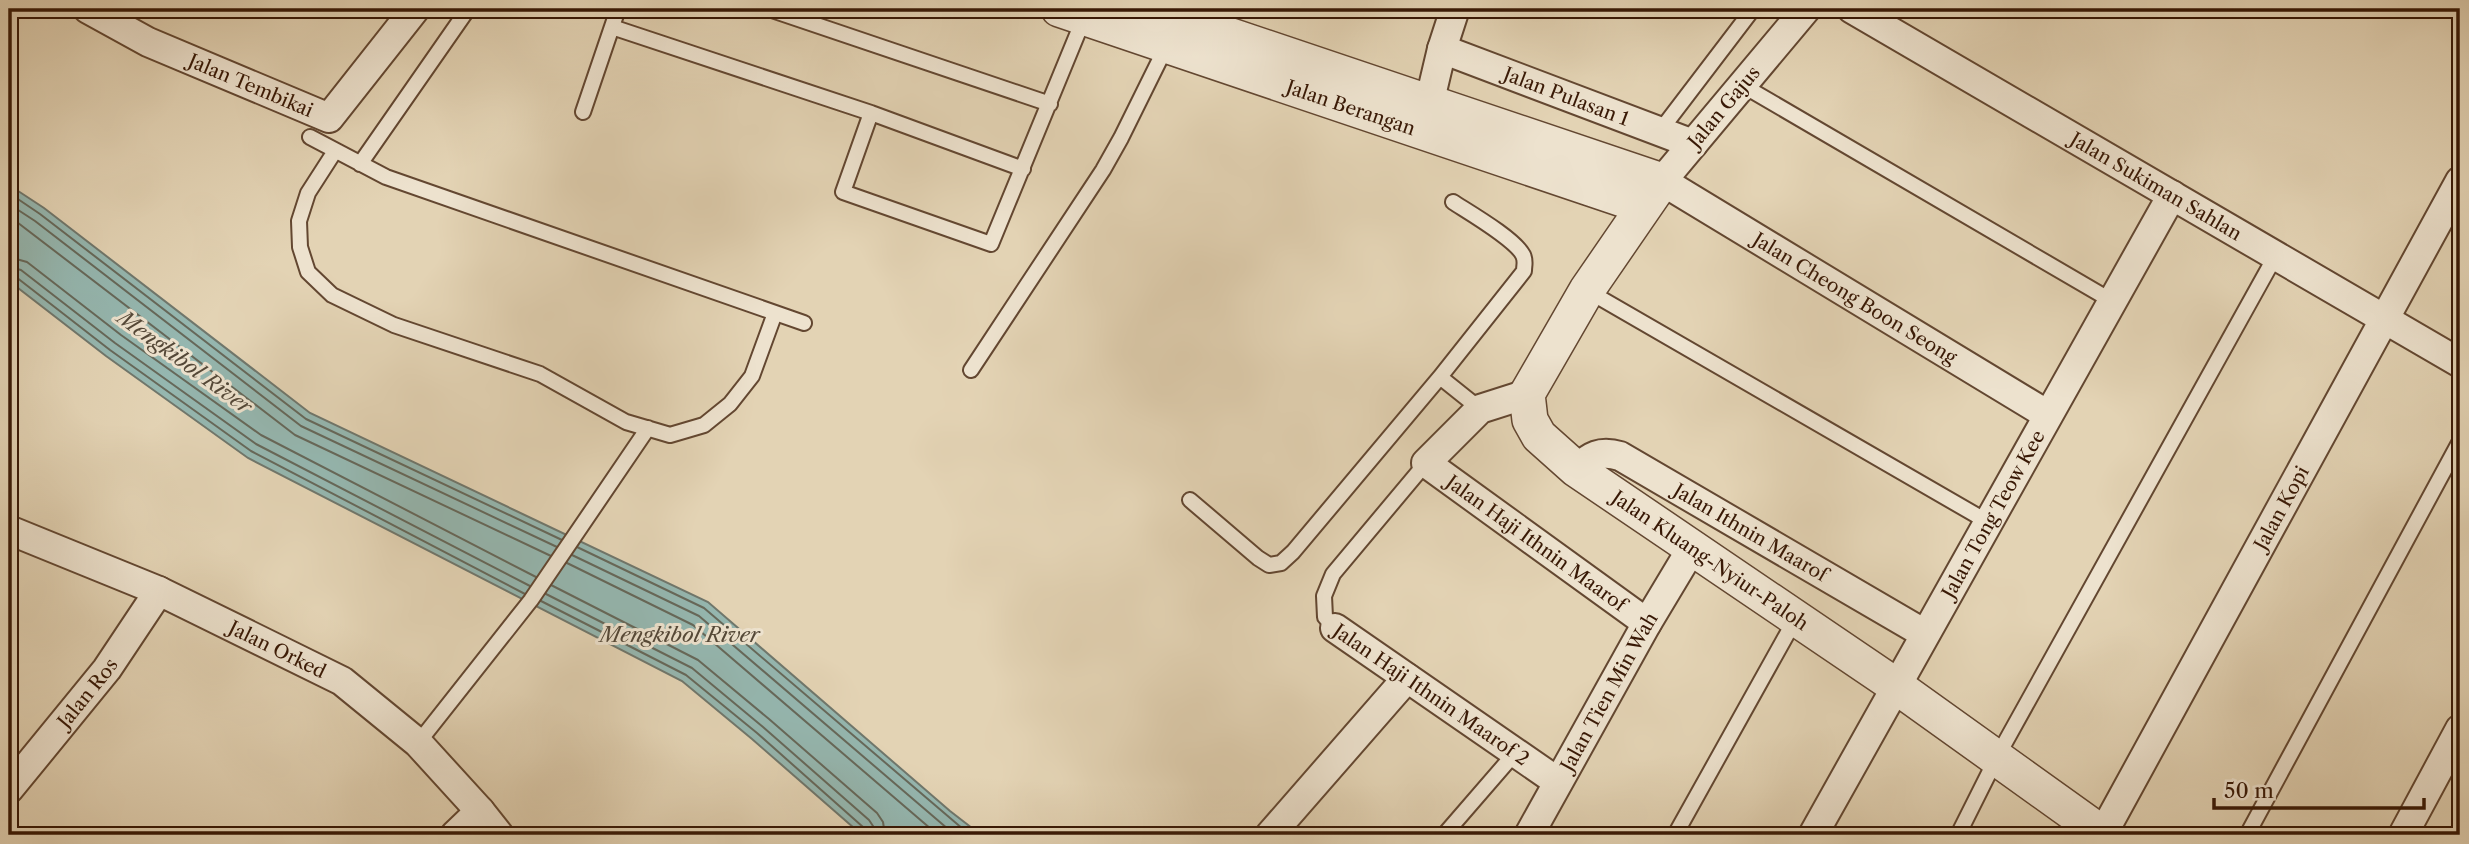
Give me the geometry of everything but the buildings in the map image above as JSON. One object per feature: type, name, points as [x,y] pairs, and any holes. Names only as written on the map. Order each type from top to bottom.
[{"type":"street","name":"Jalan Tembikai","points":[[88,9],[148,42],[329,118],[415,9]]},
{"type":"street","points":[[1426,116],[1455,9]]},
{"type":"street","name":"Jalan Gajus","points":[[1653,194],[1806,9]]},
{"type":"street","name":"Jalan Sukiman Sahlan","points":[[1852,9],[2460,363]]},
{"type":"street","name":"Jalan Berangan","points":[[1077,12],[1166,24],[1653,194]]},
{"type":"street","name":"Jalan Pulasan 1","points":[[1442,49],[1693,144]]},
{"type":"street","name":"Jalan Kopi","points":[[2103,835],[2460,181]]},
{"type":"street","points":[[1527,394],[1587,290],[1653,194]]},
{"type":"street","name":"Jalan Cheong Boon Seong","points":[[1653,194],[2048,415]]},
{"type":"street","name":"Jalan Tong Teow Kee","points":[[1813,835],[2172,195]]},
{"type":"street","name":"Jalan Kluang-Nyiur-Paloh","points":[[1527,394],[1530,420],[1539,436],[1576,469],[1896,686],[2103,835]]},
{"type":"street","name":"Jalan Haji Ithnin Maarof 2","points":[[1426,463],[1480,409],[1527,394]]},
{"type":"street","name":"Jalan Ithnin Maarof","points":[[1576,469],[1591,456],[1606,452],[1620,456],[1925,634]]},
{"type":"street","name":"Jalan Haji Ithnin Maarof","points":[[1426,463],[1647,623]]},
{"type":"street","name":"Jalan Orked","points":[[9,530],[159,591],[342,681],[418,743],[499,835]]},
{"type":"street","name":"Jalan Tien Min Wah","points":[[1528,835],[1692,548]]},
{"type":"street","name":"Jalan Ros","points":[[9,789],[107,669],[159,591]]},
{"type":"street","name":"Jalan Haji Ithnin Maarof 2","points":[[1335,628],[1558,782]]},
{"type":"street","points":[[1270,835],[1407,678]]},
{"type":"street","points":[[2403,835],[2460,729]]},
{"type":"street","points":[[455,835],[480,811]]},
{"type":"lane","points":[[360,164],[468,9]]},
{"type":"lane","points":[[583,111],[618,9]]},
{"type":"lane","points":[[769,9],[1050,104]]},
{"type":"lane","points":[[1660,131],[1753,9]]},
{"type":"lane","points":[[871,113],[843,192],[991,244],[1050,104],[1077,12]]},
{"type":"lane","points":[[971,370],[1103,170],[1121,138],[1166,24]]},
{"type":"lane","points":[[611,27],[871,113],[1023,169]]},
{"type":"lane","points":[[1742,85],[2112,301]]},
{"type":"lane","points":[[310,137],[386,177],[804,323]]},
{"type":"lane","points":[[335,151],[309,193],[299,221],[300,247],[309,272],[332,295],[394,325],[540,374],[626,422],[670,435],[704,425],[730,404],[752,376],[775,313]]},
{"type":"lane","points":[[1190,500],[1269,565],[1281,563],[1293,552],[1440,377],[1524,271],[1522,252],[1453,202]]},
{"type":"lane","points":[[1958,835],[1997,757],[2276,256]]},
{"type":"lane","points":[[1587,290],[1988,522]]},
{"type":"lane","points":[[1440,377],[1480,409]]},
{"type":"lane","points":[[418,743],[531,600],[648,428]]},
{"type":"lane","points":[[2247,835],[2460,441]]},
{"type":"lane","name":"Jalan Haji Ithnin Maarof 2","points":[[1335,628],[1325,617],[1324,596],[1333,574],[1426,463]]},
{"type":"lane","points":[[1675,835],[1796,618]]},
{"type":"lane","points":[[1444,835],[1516,753]]},
{"type":"water","name":"Mengkibol River","points":[[9,185],[44,208],[310,413],[708,602],[981,835],[862,835],[682,681],[248,458],[106,356],[9,281]]}]
